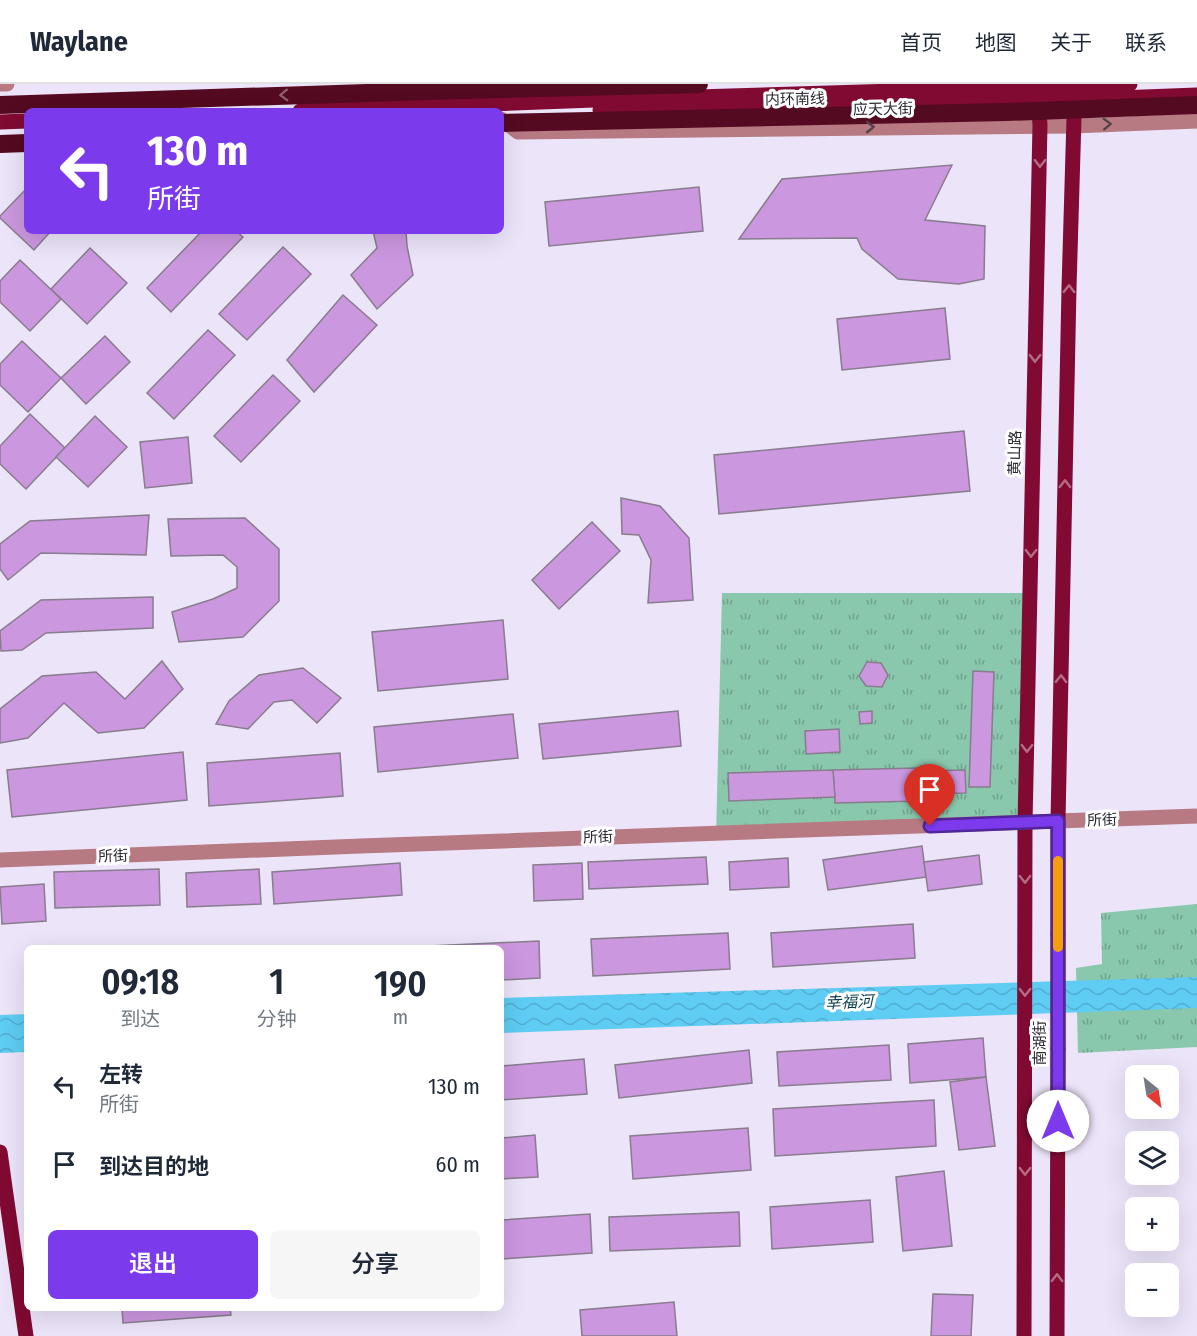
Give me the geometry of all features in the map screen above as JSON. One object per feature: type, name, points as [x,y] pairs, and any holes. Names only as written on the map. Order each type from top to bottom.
[{"type":"highway","points":[[0,105],[699,84]]},
{"type":"highway","name":"内环南线","points":[[504,121],[994,112],[1197,105]]},
{"type":"highway","points":[[0,136],[24,142]]},
{"type":"main road","name":"应天大街","points":[[504,109],[1077,88],[1130,84]]},
{"type":"main road","name":"应天大街","points":[[1077,88],[1197,95]]},
{"type":"main road","points":[[1058,821],[1073,126],[1077,88]]},
{"type":"main road","name":"黄山路","points":[[1025,823],[1041,125],[1036,89]]},
{"type":"main road","points":[[0,136],[24,123]]},
{"type":"main road","points":[[0,136],[24,136]]},
{"type":"main road","name":"南湖街","points":[[1057,1336],[1058,821]]},
{"type":"main road","name":"南湖街","points":[[1024,1336],[1025,823]]},
{"type":"main road","points":[[0,1152],[26,1336]]},
{"type":"street","points":[[0,84],[7,84]]},
{"type":"street","points":[[491,84],[494,108]]},
{"type":"street","name":"应天大街","points":[[504,123],[518,132],[1073,126],[1197,120]]},
{"type":"street","name":"所街","points":[[0,860],[1197,816]]},
{"type":"green space","points":[[722,593],[1030,593],[1025,823],[716,837]]},
{"type":"green space","points":[[1197,904],[1197,1047],[1078,1053],[1076,968],[1102,964],[1101,913]]},
{"type":"water","name":"幸福河","points":[[1197,977],[1197,1008],[504,1033],[504,998]]},
{"type":"water","points":[[24,1014],[24,1052],[0,1053],[0,1015]]},
{"type":"building","points":[[952,165],[925,220],[985,226],[984,279],[959,284],[898,279],[862,249],[857,238],[739,239],[782,179]]},
{"type":"building","points":[[699,187],[703,231],[549,246],[545,202]]},
{"type":"building","points":[[24,191],[24,234],[48,234],[34,250],[0,216]]},
{"type":"building","points":[[199,234],[240,234],[243,237],[171,312],[147,288]]},
{"type":"building","points":[[374,234],[406,234],[413,275],[377,309],[351,275],[377,248]]},
{"type":"building","points":[[283,247],[311,274],[247,340],[219,314]]},
{"type":"building","points":[[90,248],[127,283],[87,324],[51,289]]},
{"type":"building","points":[[20,260],[61,299],[30,331],[0,302],[0,281]]},
{"type":"building","points":[[343,295],[377,325],[314,392],[287,360]]},
{"type":"building","points":[[945,308],[950,359],[842,370],[837,319]]},
{"type":"building","points":[[208,330],[235,355],[174,419],[147,393]]},
{"type":"building","points":[[105,336],[130,362],[86,404],[61,378]]},
{"type":"building","points":[[22,341],[61,378],[28,412],[0,385],[0,364]]},
{"type":"building","points":[[273,375],[300,401],[241,462],[214,436]]},
{"type":"building","points":[[30,414],[65,448],[26,489],[0,464],[0,446]]},
{"type":"building","points":[[95,416],[127,447],[88,487],[56,457]]},
{"type":"building","points":[[964,431],[970,491],[719,514],[714,455]]},
{"type":"building","points":[[188,437],[192,483],[145,488],[140,442]]},
{"type":"building","points":[[621,498],[660,506],[689,538],[693,600],[648,603],[651,560],[639,535],[622,534]]},
{"type":"building","points":[[149,515],[146,555],[41,553],[8,580],[0,569],[0,544],[30,521]]},
{"type":"building","points":[[245,518],[279,549],[279,601],[243,637],[179,642],[172,612],[213,599],[237,588],[237,567],[223,555],[171,556],[168,519]]},
{"type":"building","points":[[592,522],[620,551],[559,609],[532,580]]},
{"type":"building","points":[[153,597],[153,628],[46,633],[22,650],[1,651],[0,631],[41,600]]},
{"type":"building","points":[[503,620],[508,679],[378,691],[372,632]]},
{"type":"building","points":[[162,661],[183,689],[144,728],[98,733],[64,703],[28,738],[0,743],[0,709],[42,676],[96,672],[125,699]]},
{"type":"building","points":[[867,662],[881,663],[888,675],[882,687],[866,686],[859,676]]},
{"type":"building","points":[[303,668],[341,698],[317,723],[292,700],[274,702],[248,729],[216,724],[229,701],[259,675]]},
{"type":"building","points":[[973,671],[994,672],[990,787],[969,787]]},
{"type":"building","points":[[678,711],[681,746],[543,759],[539,724]]},
{"type":"building","points":[[872,711],[872,723],[860,724],[859,712]]},
{"type":"building","points":[[513,714],[518,758],[378,772],[374,727]]},
{"type":"building","points":[[839,729],[840,752],[806,754],[805,731]]},
{"type":"building","points":[[183,752],[187,800],[12,817],[7,770]]},
{"type":"building","points":[[340,753],[343,796],[209,806],[207,763]]},
{"type":"building","points":[[918,768],[920,801],[835,803],[833,770]]},
{"type":"building","points":[[833,770],[835,797],[729,801],[728,773]]},
{"type":"building","points":[[965,770],[966,793],[919,794],[918,771]]},
{"type":"building","points":[[922,846],[926,877],[828,890],[823,860]]},
{"type":"building","points":[[979,855],[982,884],[928,891],[924,862]]},
{"type":"building","points":[[706,857],[708,884],[589,889],[588,862]]},
{"type":"building","points":[[788,858],[789,887],[730,890],[729,862]]},
{"type":"building","points":[[400,863],[402,895],[274,904],[272,872]]},
{"type":"building","points":[[582,863],[583,899],[534,901],[533,865]]},
{"type":"building","points":[[159,869],[160,905],[55,908],[54,872]]},
{"type":"building","points":[[259,869],[261,904],[187,907],[186,873]]},
{"type":"building","points":[[44,884],[46,921],[2,924],[0,887]]},
{"type":"building","points":[[913,924],[915,958],[773,967],[771,933]]},
{"type":"building","points":[[728,933],[730,969],[593,976],[591,939]]},
{"type":"building","points":[[539,941],[540,978],[504,980],[504,945],[451,945]]},
{"type":"building","points":[[983,1038],[986,1077],[910,1083],[908,1044]]},
{"type":"building","points":[[889,1045],[891,1080],[779,1086],[777,1052]]},
{"type":"building","points":[[749,1050],[752,1083],[619,1098],[615,1065]]},
{"type":"building","points":[[584,1059],[587,1094],[504,1100],[504,1066]]},
{"type":"building","points":[[986,1077],[995,1146],[959,1150],[950,1082]]},
{"type":"building","points":[[934,1100],[936,1146],[775,1156],[773,1109]]},
{"type":"building","points":[[748,1128],[751,1170],[633,1179],[630,1136]]},
{"type":"building","points":[[535,1135],[538,1177],[504,1179],[504,1138]]},
{"type":"building","points":[[944,1171],[952,1246],[903,1251],[896,1177]]},
{"type":"building","points":[[870,1200],[873,1242],[772,1249],[770,1207]]},
{"type":"building","points":[[739,1212],[740,1246],[610,1251],[609,1217]]},
{"type":"building","points":[[590,1214],[592,1253],[504,1259],[504,1220]]},
{"type":"building","points":[[933,1294],[973,1295],[971,1336],[931,1336]]},
{"type":"building","points":[[674,1302],[677,1336],[582,1336],[580,1310]]},
{"type":"building","points":[[122,1311],[230,1311],[231,1315],[123,1323]]},
{"type":"slow traffic","points":[[1058,861],[1058,947]]},
{"type":"route","points":[[930,826],[1058,821],[1058,1121]]}]
